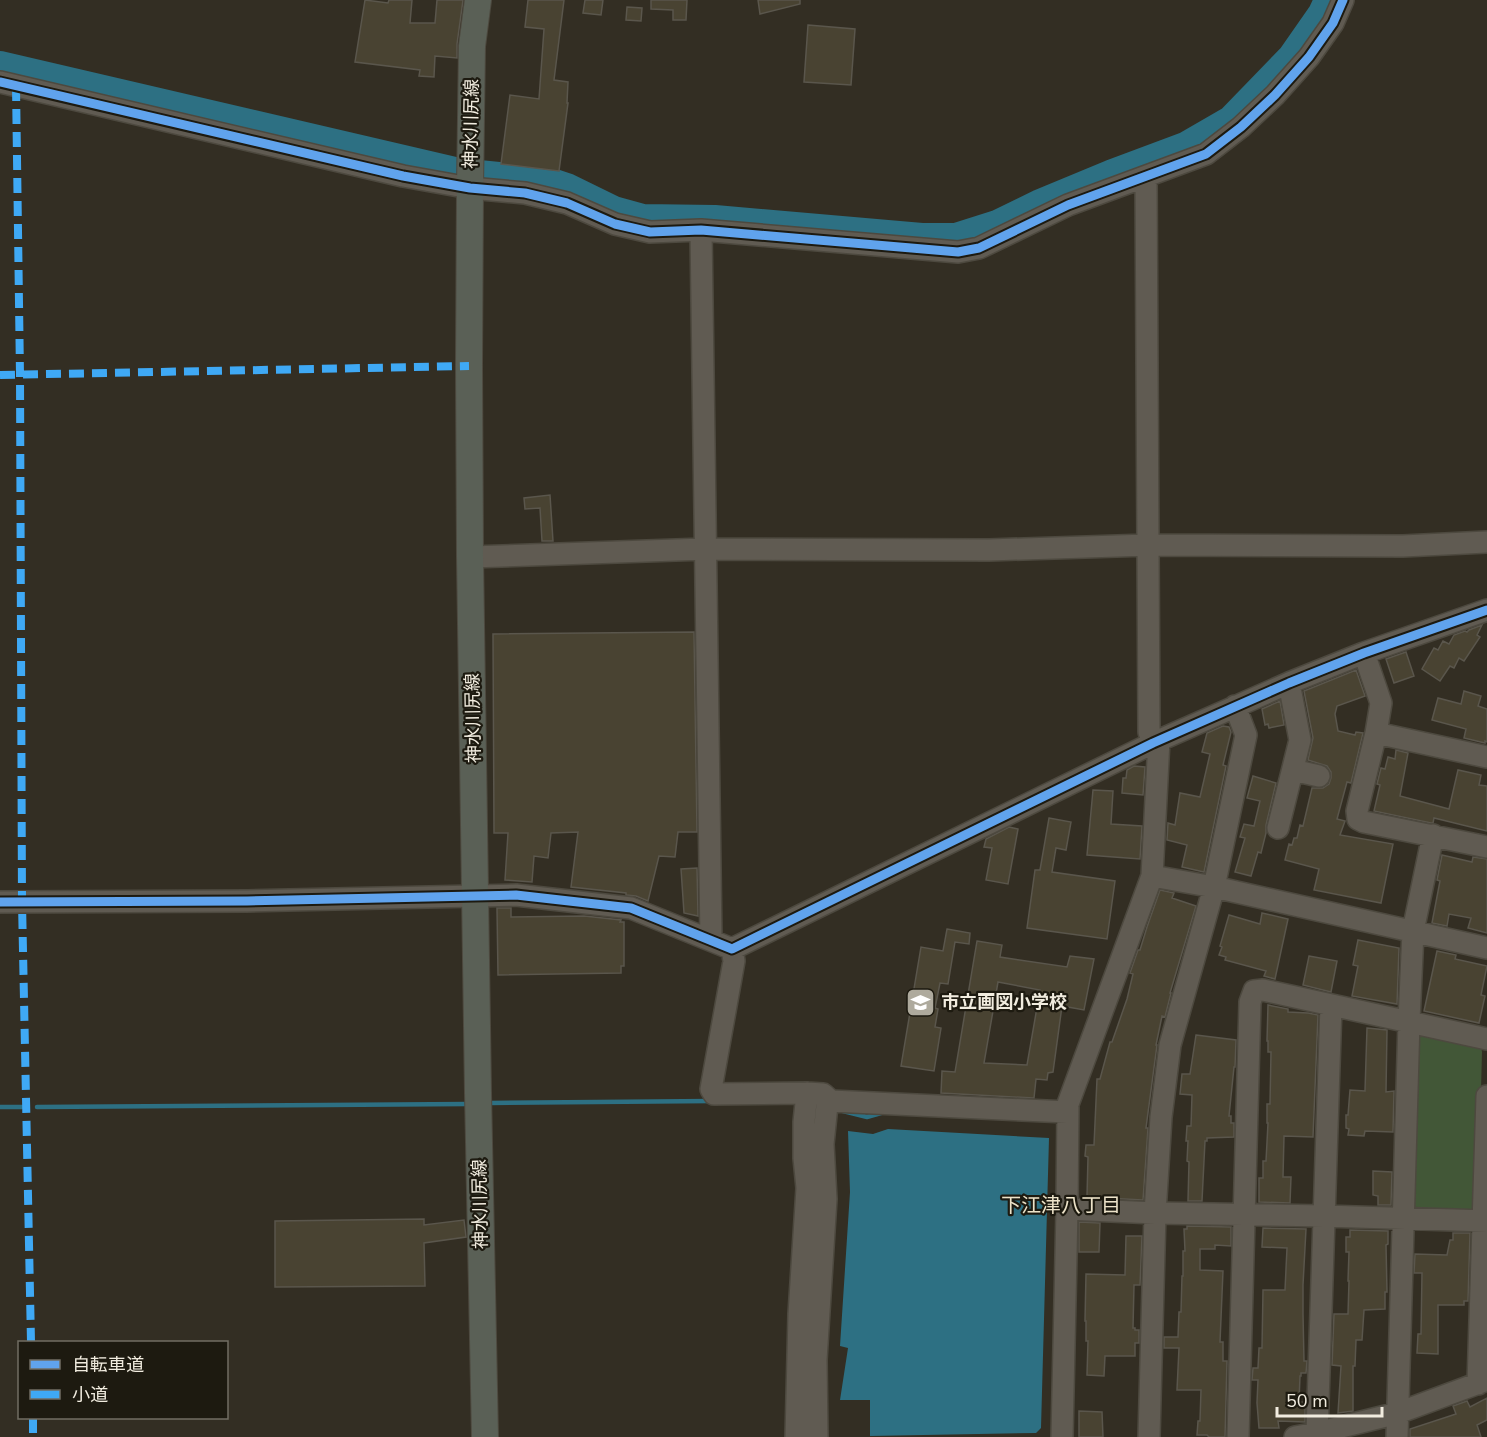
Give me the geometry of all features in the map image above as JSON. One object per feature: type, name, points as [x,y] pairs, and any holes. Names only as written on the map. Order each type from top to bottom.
[{"type":"main road","name":"神水川尻線","points":[[478,0],[472,46],[470,177],[470,557],[485,1437]]},
{"type":"street","points":[[0,82],[403,176],[470,177],[567,203],[615,224],[650,232],[700,230],[958,252],[979,248],[1068,205],[1206,154],[1241,127],[1275,95],[1309,57],[1333,23],[1343,0]]},
{"type":"street","points":[[1062,1437],[1068,1209],[1068,1104],[1152,876],[1156,741],[1149,732],[1146,177]]},
{"type":"street","points":[[700,230],[711,940]]},
{"type":"street","points":[[470,557],[705,549],[989,550],[1148,545],[1403,546],[1487,542]]},
{"type":"street","points":[[0,902],[236,901],[516,895],[631,908],[732,949],[1156,741],[1364,653],[1487,610]]},
{"type":"street","points":[[1364,653],[1381,703],[1377,733],[1357,811],[1358,819],[1487,848]]},
{"type":"street","points":[[1278,828],[1300,740],[1289,683]]},
{"type":"street","points":[[1149,1437],[1155,1213],[1161,1117],[1170,1045],[1214,887],[1246,735],[1235,706]]},
{"type":"street","points":[[1377,733],[1487,757]]},
{"type":"street","points":[[1293,770],[1319,776]]},
{"type":"street","points":[[1397,1437],[1413,931],[1433,836]]},
{"type":"street","points":[[1152,876],[1214,887],[1487,948]]},
{"type":"street","points":[[732,949],[734,961],[711,1091],[716,1094],[807,1093],[823,1094],[831,1101],[1067,1112]]},
{"type":"street","points":[[1238,1437],[1250,1002],[1254,991],[1263,990],[1487,1039]]},
{"type":"street","points":[[1317,1433],[1331,1005]]},
{"type":"street","points":[[796,1437],[799,1314],[807,1188],[804,1122],[807,1093]]},
{"type":"street","points":[[1295,1437],[1398,1413],[1483,1382],[1487,1096]]},
{"type":"street","points":[[817,1437],[816,1360],[826,1199],[823,1144],[827,1105],[831,1101]]},
{"type":"street","points":[[1068,1209],[1485,1221]]},
{"type":"green space","points":[[1417,1032],[1481,1046],[1478,1205],[1476,1211],[1412,1211]]},
{"type":"water","points":[[888,1129],[1049,1138],[1041,1428],[1036,1433],[870,1436],[870,1400],[840,1400],[848,1348],[840,1346],[850,1192],[848,1131],[873,1134]]},
{"type":"building","points":[[365,0],[388,3],[389,0],[412,0],[410,23],[435,23],[437,0],[463,0],[457,58],[435,56],[434,77],[419,76],[420,70],[355,62]]},
{"type":"building","points":[[528,0],[564,0],[554,80],[568,82],[568,103],[559,171],[501,164],[510,95],[539,99],[544,29],[525,27]]},
{"type":"building","points":[[585,0],[603,0],[601,15],[583,13]]},
{"type":"building","points":[[651,0],[687,0],[686,20],[673,20],[673,10],[651,9]]},
{"type":"building","points":[[758,0],[800,0],[800,4],[760,14]]},
{"type":"building","points":[[627,7],[642,8],[641,21],[626,20]]},
{"type":"building","points":[[808,25],[855,29],[851,85],[804,82]]},
{"type":"building","points":[[550,495],[553,541],[542,541],[540,508],[525,509],[524,498]]},
{"type":"building","points":[[1482,625],[1477,635],[1480,637],[1464,661],[1459,658],[1454,668],[1450,666],[1440,681],[1422,669],[1434,648],[1438,650],[1443,641],[1449,644],[1454,635]]},
{"type":"building","points":[[694,632],[697,832],[678,832],[675,857],[659,856],[648,901],[626,895],[626,893],[571,887],[578,832],[551,833],[548,858],[534,856],[532,882],[505,880],[508,833],[494,833],[493,634]]},
{"type":"building","points":[[1406,652],[1414,676],[1394,683],[1386,659]]},
{"type":"building","points":[[1356,670],[1365,696],[1337,706],[1335,714],[1338,731],[1355,735],[1356,732],[1363,733],[1351,783],[1347,782],[1337,819],[1345,821],[1340,835],[1393,844],[1381,903],[1314,890],[1319,869],[1285,860],[1289,844],[1292,845],[1294,838],[1297,838],[1300,825],[1303,826],[1312,788],[1323,788],[1329,784],[1331,778],[1331,772],[1327,766],[1308,760],[1313,738],[1304,691]]},
{"type":"building","points":[[1464,691],[1481,696],[1478,706],[1487,709],[1487,742],[1485,743],[1464,738],[1466,729],[1432,720],[1438,698],[1461,704]]},
{"type":"building","points":[[1280,701],[1284,725],[1269,728],[1268,724],[1265,725],[1262,709]]},
{"type":"building","points":[[1223,726],[1229,727],[1231,732],[1204,872],[1182,867],[1187,845],[1167,840],[1168,823],[1175,825],[1180,793],[1200,797],[1210,754],[1202,752],[1207,733]]},
{"type":"building","points":[[1396,750],[1408,753],[1400,796],[1449,809],[1458,770],[1481,775],[1479,785],[1487,786],[1487,831],[1434,818],[1431,823],[1374,811],[1381,768],[1385,769],[1388,757],[1395,759]]},
{"type":"building","points":[[1134,766],[1145,767],[1143,795],[1122,793],[1123,778],[1126,778],[1127,770]]},
{"type":"building","points":[[1253,776],[1276,783],[1261,853],[1258,852],[1251,876],[1235,872],[1245,838],[1240,837],[1244,824],[1254,826],[1260,801],[1247,798]]},
{"type":"building","points":[[1093,790],[1113,791],[1111,824],[1142,826],[1140,859],[1087,855]]},
{"type":"building","points":[[1049,818],[1071,822],[1066,850],[1056,848],[1052,872],[1115,881],[1107,939],[1027,928],[1035,870],[1040,870]]},
{"type":"building","points":[[1009,827],[1018,829],[1008,884],[986,880],[992,848],[984,847],[986,839]]},
{"type":"building","points":[[1442,855],[1472,862],[1473,857],[1487,859],[1487,933],[1468,928],[1471,918],[1449,914],[1447,926],[1432,923],[1440,881],[1437,880]]},
{"type":"building","points":[[697,868],[698,916],[684,913],[681,869]]},
{"type":"building","points":[[1160,890],[1174,893],[1172,898],[1196,906],[1165,1017],[1162,1016],[1156,1045],[1146,1128],[1148,1128],[1143,1200],[1087,1197],[1088,1157],[1085,1156],[1086,1145],[1094,1145],[1097,1079],[1100,1079],[1110,1042],[1112,1042],[1127,999],[1133,974],[1130,973]]},
{"type":"building","points":[[497,908],[511,908],[511,917],[584,916],[621,920],[620,922],[624,922],[624,966],[621,966],[621,973],[498,975]]},
{"type":"building","points":[[1262,913],[1288,919],[1275,979],[1264,976],[1266,971],[1225,960],[1226,957],[1219,955],[1229,915],[1260,924]]},
{"type":"building","points":[[947,929],[970,933],[969,944],[955,942],[948,984],[940,983],[935,1008],[938,1009],[935,1027],[941,1028],[934,1071],[901,1066],[921,947],[943,951]]},
{"type":"building","points":[[1358,940],[1399,948],[1397,1004],[1352,996],[1358,966],[1353,965]]},
{"type":"building","points":[[977,941],[1002,945],[1000,957],[1067,967],[1070,956],[1094,959],[1084,1010],[1062,1006],[1053,1072],[1048,1073],[1047,1080],[1036,1079],[1034,1098],[941,1093],[942,1071],[955,1072]],"holes":[[[998,982],[1040,990],[1027,1065],[984,1063]]]},
{"type":"building","points":[[1437,951],[1456,955],[1455,959],[1487,966],[1481,995],[1485,996],[1479,1023],[1424,1011]]},
{"type":"building","points":[[1309,956],[1337,961],[1331,992],[1303,985]]},
{"type":"building","points":[[1268,1005],[1288,1009],[1288,1012],[1318,1015],[1313,1137],[1284,1136],[1283,1177],[1291,1177],[1290,1203],[1259,1202],[1259,1178],[1263,1178],[1263,1161],[1266,1161],[1267,1104],[1270,1104],[1271,1052],[1268,1052],[1267,1041]]},
{"type":"building","points":[[1367,1028],[1387,1030],[1386,1092],[1394,1091],[1393,1132],[1365,1131],[1364,1136],[1348,1135],[1346,1115],[1348,1115],[1350,1090],[1365,1091]]},
{"type":"building","points":[[1196,1035],[1236,1040],[1229,1116],[1231,1116],[1231,1123],[1234,1123],[1234,1137],[1207,1138],[1202,1201],[1188,1201],[1189,1162],[1187,1161],[1188,1141],[1186,1141],[1187,1126],[1191,1126],[1192,1095],[1180,1094],[1182,1074],[1190,1074]]},
{"type":"building","points":[[1373,1171],[1392,1172],[1391,1205],[1378,1205],[1378,1196],[1373,1195]]},
{"type":"building","points":[[424,1219],[424,1225],[464,1220],[466,1237],[424,1243],[425,1286],[275,1287],[275,1221]]},
{"type":"building","points":[[1079,1222],[1100,1223],[1099,1252],[1079,1252]]},
{"type":"building","points":[[1187,1226],[1231,1227],[1231,1246],[1215,1245],[1215,1249],[1200,1249],[1200,1270],[1223,1271],[1220,1342],[1223,1342],[1223,1361],[1227,1361],[1225,1437],[1197,1435],[1201,1390],[1177,1390],[1179,1348],[1164,1348],[1164,1337],[1178,1337],[1183,1251],[1185,1251],[1184,1229],[1187,1229]]},
{"type":"building","points":[[1263,1228],[1306,1229],[1303,1314],[1304,1361],[1307,1361],[1306,1373],[1301,1373],[1300,1376],[1299,1402],[1305,1402],[1305,1422],[1278,1421],[1279,1428],[1259,1428],[1258,1380],[1252,1380],[1253,1368],[1258,1368],[1259,1348],[1262,1348],[1263,1290],[1285,1290],[1287,1248],[1262,1247]]},
{"type":"building","points":[[1350,1230],[1388,1231],[1387,1292],[1385,1292],[1385,1309],[1364,1310],[1362,1340],[1356,1340],[1355,1366],[1353,1366],[1353,1411],[1338,1413],[1341,1366],[1332,1365],[1334,1314],[1348,1314],[1349,1252],[1346,1252],[1346,1237],[1350,1237]]},
{"type":"building","points":[[1453,1233],[1470,1233],[1468,1301],[1464,1301],[1464,1305],[1438,1305],[1438,1354],[1417,1353],[1418,1334],[1421,1334],[1422,1273],[1414,1273],[1415,1254],[1447,1255],[1450,1240],[1453,1240]]},
{"type":"building","points":[[1126,1236],[1142,1236],[1140,1285],[1134,1285],[1133,1328],[1139,1330],[1139,1343],[1135,1343],[1135,1356],[1105,1356],[1104,1376],[1087,1375],[1086,1274],[1125,1275]]},
{"type":"building","points":[[1487,1398],[1487,1420],[1477,1425],[1481,1437],[1410,1437],[1410,1429],[1456,1414],[1453,1406],[1467,1401],[1470,1407]]},
{"type":"building","points":[[1079,1411],[1102,1412],[1103,1437],[1079,1437]]},
{"type":"waterway","points":[[0,64],[459,171],[549,180],[567,186],[614,209],[643,217],[715,218],[922,236],[956,236],[997,223],[1040,202],[1185,145],[1230,119],[1291,56],[1321,13],[1327,0]]},
{"type":"waterway","points":[[490,1103],[712,1101]]},
{"type":"waterway","points":[[37,1107],[468,1104]]},
{"type":"waterway","points":[[0,1107],[22,1107]]},
{"type":"waterway","points":[[843,1111],[867,1117],[881,1113]]},
{"type":"marked path","points":[[16,86],[20,375],[22,902],[31,1341]]},
{"type":"marked path","points":[[0,375],[469,366]]},
{"type":"marked path","points":[[33,1419],[33,1437]]},
{"type":"cycle path","points":[[0,82],[403,176],[470,188],[525,193],[567,203],[615,224],[650,232],[701,230],[958,252],[979,248],[1068,205],[1206,154],[1241,127],[1275,95],[1309,57],[1333,23],[1343,0]]},
{"type":"cycle path","points":[[0,902],[247,901],[516,895],[631,908],[732,949],[1153,743],[1289,683],[1364,653],[1487,610]]},
{"type":"place","name":"市立画図小学校","points":[[920,1002]]},
{"type":"district","name":"下江津八丁目","points":[[1061,1205]]}]
